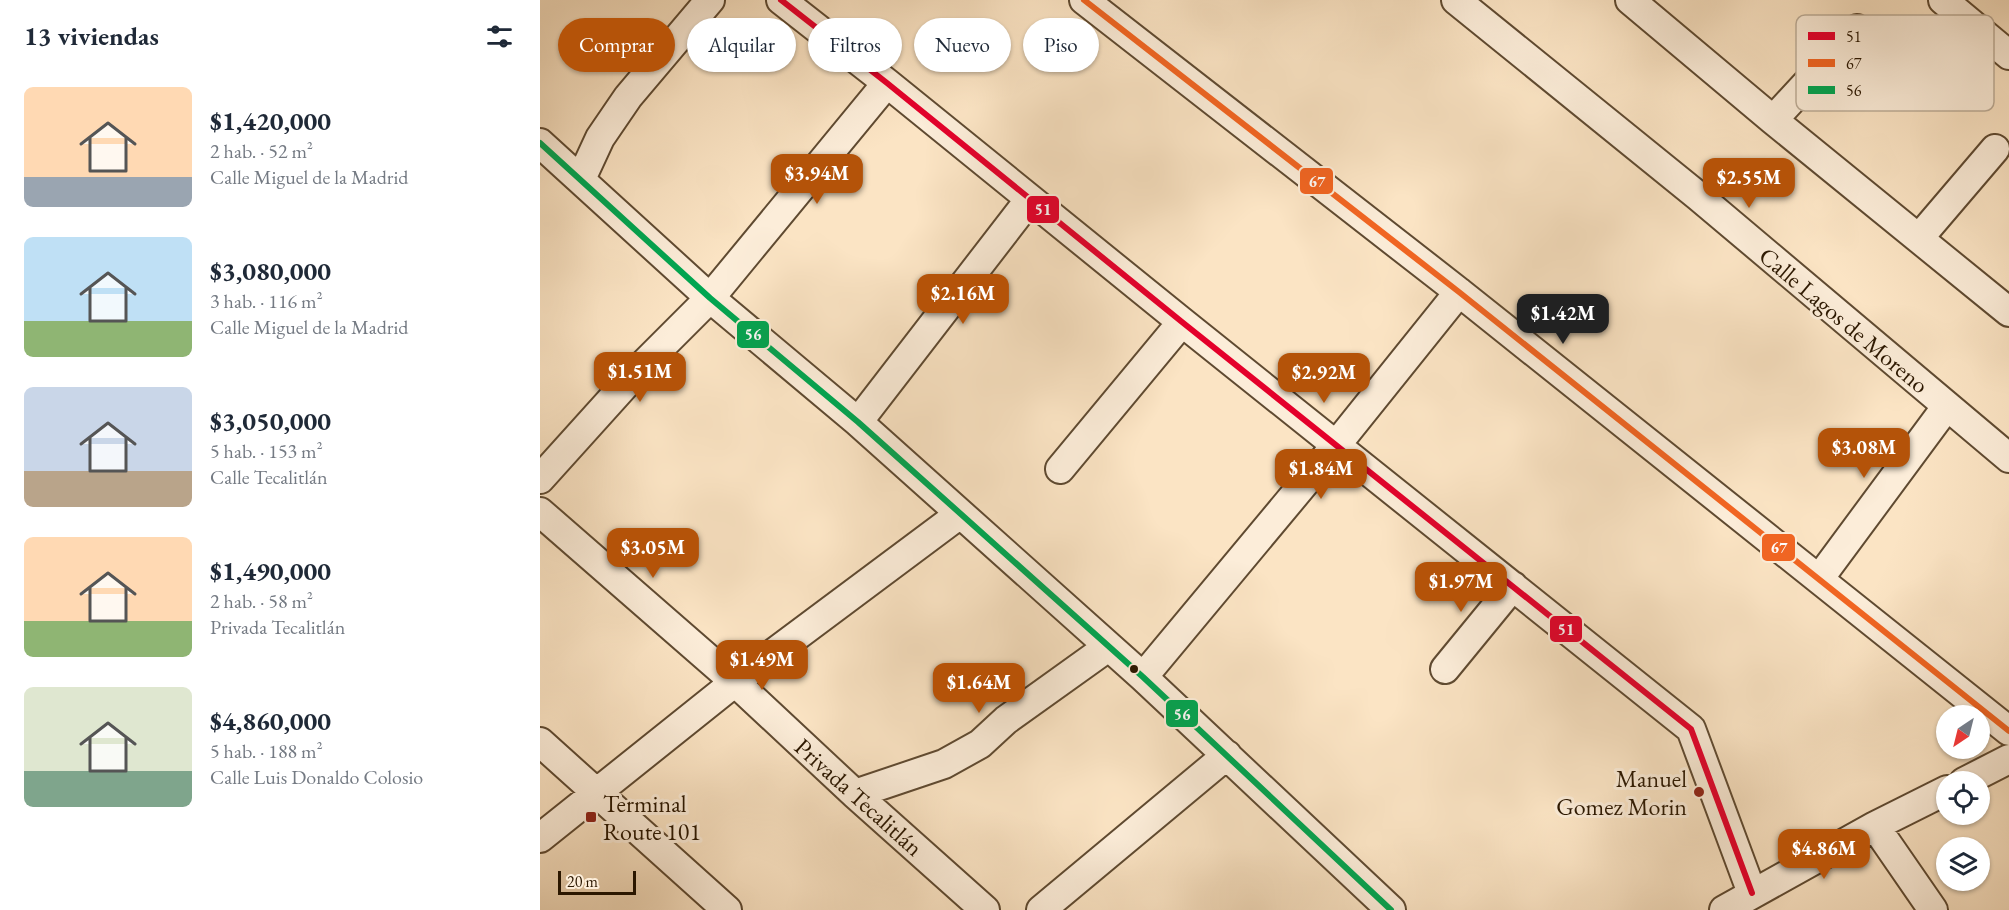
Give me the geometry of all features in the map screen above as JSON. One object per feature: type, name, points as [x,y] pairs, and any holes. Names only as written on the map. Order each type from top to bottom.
[{"type":"street","points":[[580,179],[600,138],[628,97],[710,0]]},
{"type":"street","points":[[781,0],[1691,729],[1752,893]]},
{"type":"street","points":[[1084,0],[1459,292],[2009,731]]},
{"type":"street","name":"Calle Lagos de Moreno","points":[[1456,0],[1698,196],[2009,458]]},
{"type":"street","points":[[1630,0],[2009,312]]},
{"type":"street","points":[[1943,0],[1961,15]]},
{"type":"street","points":[[1994,42],[2009,54]]},
{"type":"street","points":[[540,479],[641,367],[710,298],[887,83]]},
{"type":"street","points":[[1773,120],[1796,95]]},
{"type":"street","points":[[540,143],[710,298],[858,422],[1143,677],[1391,910]]},
{"type":"street","points":[[1919,238],[1995,149]]},
{"type":"street","points":[[858,422],[1030,199]]},
{"type":"street","points":[[1143,677],[1337,444],[1459,292]]},
{"type":"street","points":[[1060,469],[1182,322]]},
{"type":"street","points":[[1819,579],[1947,406]]},
{"type":"street","name":"Privada Tecalitlán","points":[[540,512],[735,682],[984,910]]},
{"type":"street","points":[[540,838],[735,682],[960,514]]},
{"type":"street","points":[[1445,669],[1513,586]]},
{"type":"street","points":[[855,794],[944,764],[980,744],[1006,720],[1108,648]]},
{"type":"street","points":[[540,742],[727,910]]},
{"type":"street","points":[[1041,910],[1227,755]]},
{"type":"street","points":[[1986,771],[2009,759]]},
{"type":"street","points":[[1724,910],[1875,826],[1936,796]]},
{"type":"street","points":[[1875,826],[1933,910]]},
{"type":"transit line","name":"51","points":[[781,0],[1691,729],[1752,893]]},
{"type":"transit line","name":"67","points":[[1084,0],[1459,292],[2009,731]]},
{"type":"transit line","name":"56","points":[[540,143],[710,298],[858,422],[1143,677],[1391,910]]},
{"type":"place","name":"Manuel Gomez Morin","points":[[1699,792]]},
{"type":"place","name":"Terminal Route 101","points":[[591,817]]}]
